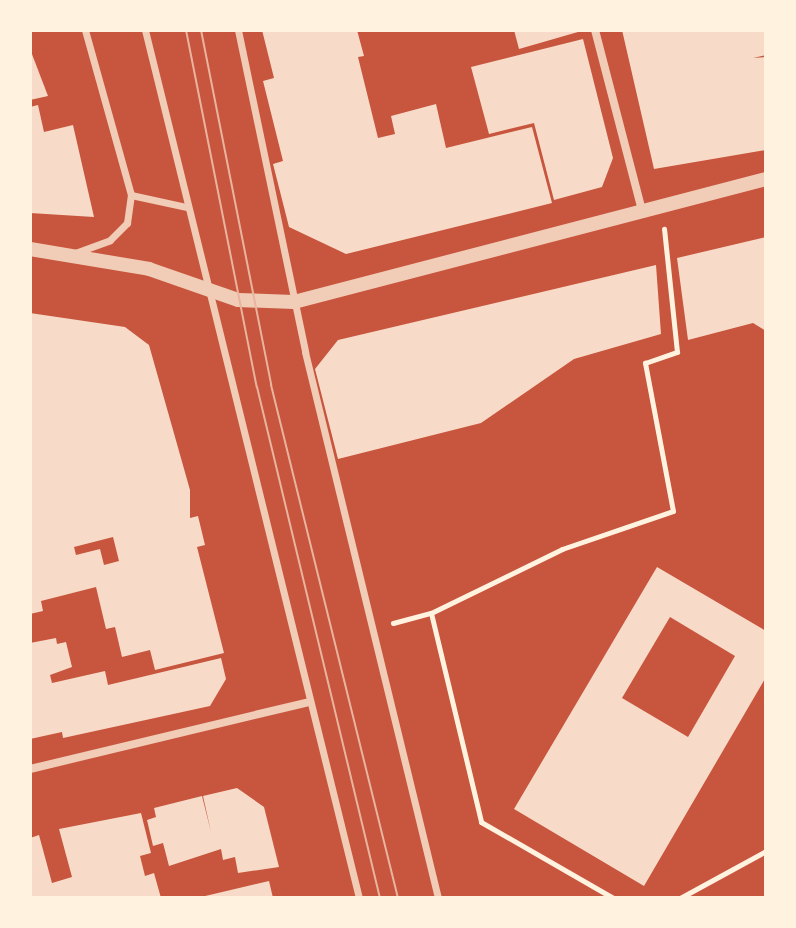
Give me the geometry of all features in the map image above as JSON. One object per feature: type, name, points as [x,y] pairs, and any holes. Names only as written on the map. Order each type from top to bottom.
[{"type":"street","points":[[68,255],[110,240],[127,223],[131,195],[85,30]]},
{"type":"street","points":[[145,30],[186,207],[359,898]]},
{"type":"street","points":[[238,30],[294,302],[438,898]]},
{"type":"street","points":[[595,30],[642,211]]},
{"type":"street","points":[[30,249],[149,269],[254,303],[294,302],[766,179]]},
{"type":"street","points":[[131,195],[186,207]]},
{"type":"street","points":[[30,769],[310,702]]},
{"type":"path","points":[[373,628],[431,613],[562,549],[673,511],[645,363],[677,352],[661,206]]},
{"type":"path","points":[[431,613],[481,822],[613,898]]},
{"type":"path","points":[[680,898],[766,851]]},
{"type":"building","points":[[262,30],[357,30],[364,56],[358,57],[378,138],[395,134],[391,116],[436,104],[446,148],[532,127],[552,203],[346,254],[289,227],[273,164],[283,161],[263,81],[274,78]]},
{"type":"building","points":[[514,30],[578,30],[578,32],[519,49]]},
{"type":"building","points":[[622,30],[766,30],[766,55],[753,58],[766,57],[766,150],[654,169]]},
{"type":"building","points":[[583,39],[613,158],[602,187],[554,200],[534,123],[489,134],[471,67]]},
{"type":"building","points":[[30,49],[48,96],[30,100]]},
{"type":"building","points":[[38,105],[44,132],[73,125],[94,217],[30,213],[30,107]]},
{"type":"building","points":[[766,237],[766,331],[753,323],[688,340],[677,258]]},
{"type":"building","points":[[656,265],[661,334],[574,359],[481,423],[338,459],[315,369],[338,340]]},
{"type":"building","points":[[30,313],[125,327],[149,345],[190,490],[190,518],[198,516],[205,545],[197,547],[224,653],[155,670],[150,650],[122,657],[115,627],[106,629],[96,587],[41,601],[43,611],[30,614]],"holes":[[[113,537],[119,561],[104,565],[100,549],[76,555],[74,547]]]},
{"type":"building","points":[[657,567],[766,631],[766,677],[644,886],[514,809]],"holes":[[[670,617],[735,656],[688,737],[622,698]]]},
{"type":"building","points":[[56,638],[57,644],[66,642],[72,667],[50,675],[52,683],[105,671],[108,685],[221,658],[226,679],[210,706],[63,738],[62,732],[30,739],[30,643]]},
{"type":"building","points":[[237,788],[264,807],[279,867],[238,873],[235,857],[223,860],[221,849],[169,866],[163,843],[153,846],[147,820],[156,817],[154,808],[202,796],[211,832],[203,796]]},
{"type":"building","points":[[141,813],[151,853],[140,856],[145,876],[154,873],[161,898],[30,898],[30,838],[39,835],[52,883],[72,877],[59,829]]},
{"type":"building","points":[[269,881],[273,898],[201,898],[201,897]]},
{"type":"tram line","points":[[186,30],[257,387],[380,898]]},
{"type":"tram line","points":[[201,30],[271,385],[398,898]]}]
